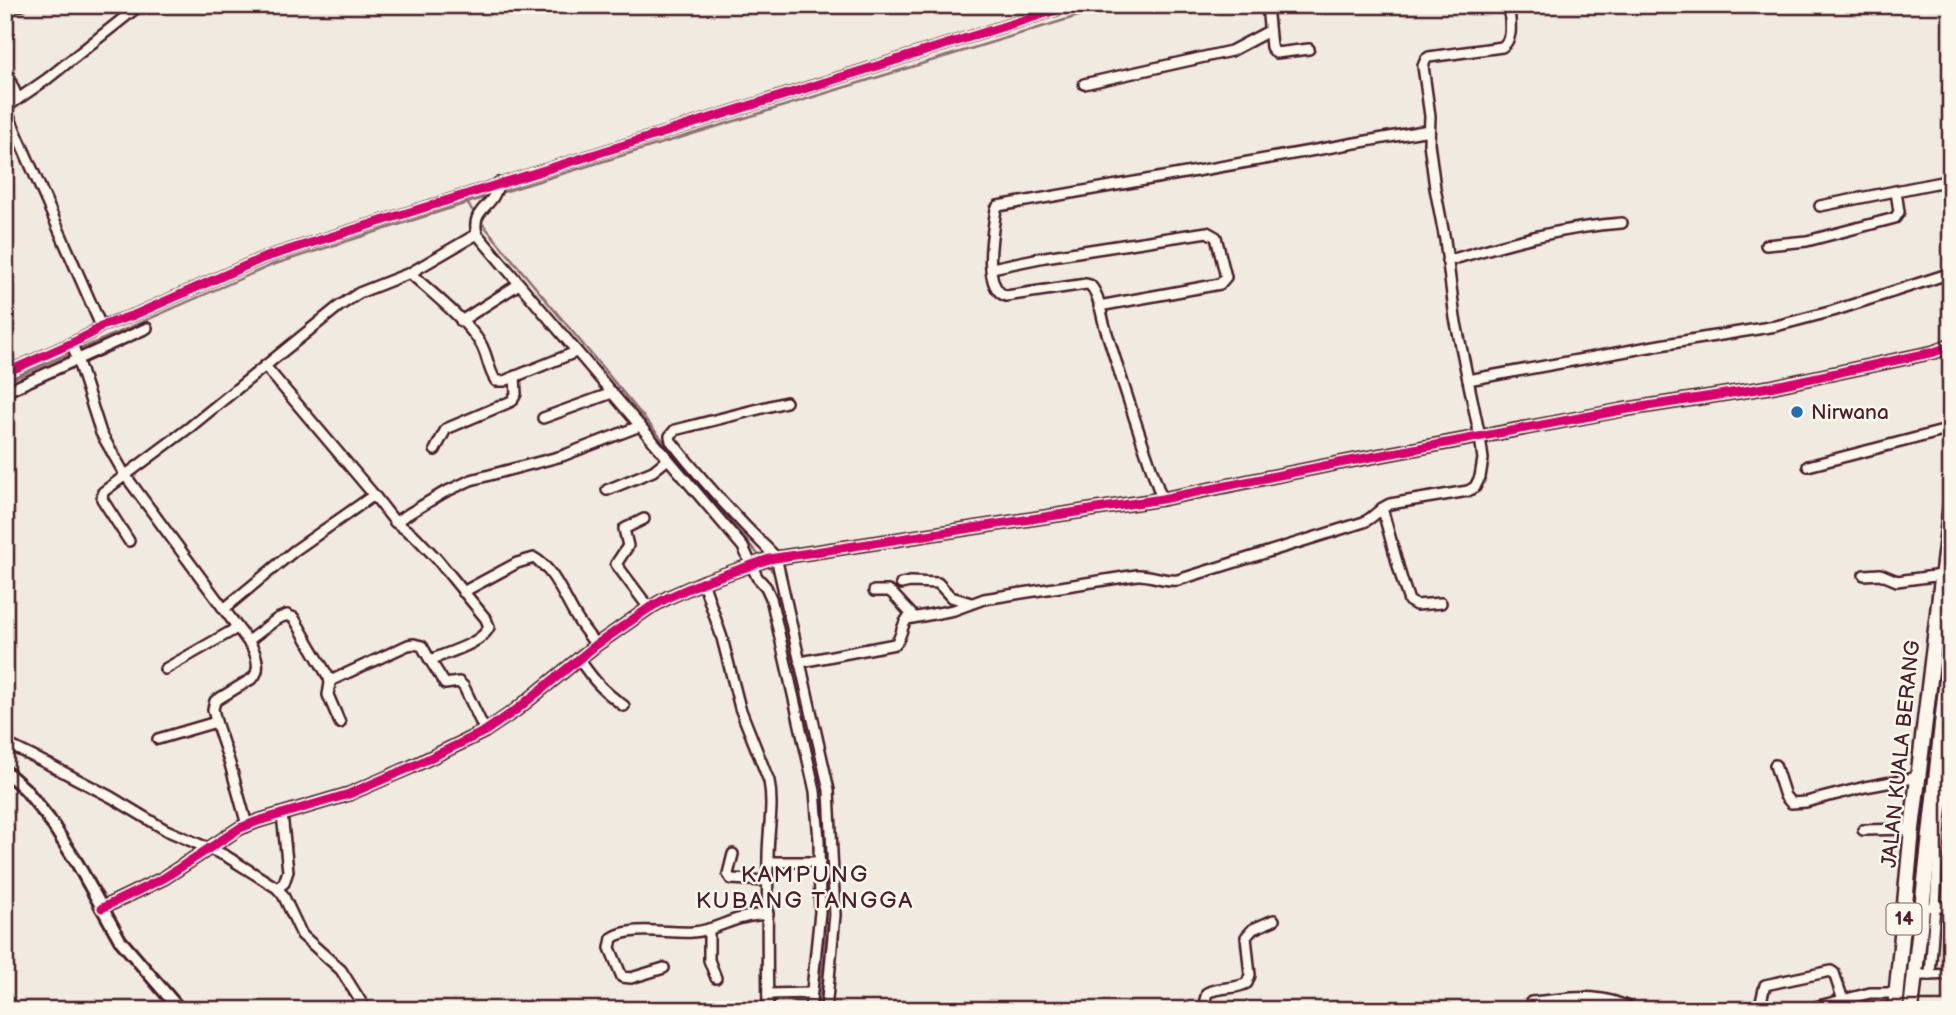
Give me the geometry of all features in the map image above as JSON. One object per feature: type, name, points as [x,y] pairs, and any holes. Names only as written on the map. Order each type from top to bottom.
[{"type":"highway","name":"JALAN KUALA BERANG","points":[[1895,1010],[1912,829],[1951,504]]},
{"type":"highway","name":"JALAN KUALA BERANG","points":[[1911,1010],[1928,907],[1945,760],[1951,642]]},
{"type":"street","points":[[5,7],[22,5]]},
{"type":"street","points":[[10,105],[140,5]]},
{"type":"street","points":[[5,373],[72,343],[101,326],[134,315],[263,258],[1072,5]]},
{"type":"street","points":[[1267,5],[1271,47],[1276,53],[1309,49]]},
{"type":"street","points":[[801,662],[895,644],[905,621],[954,610],[984,599],[1137,575],[1178,580],[1364,522],[1390,504],[1468,491],[1475,487],[1482,469],[1480,437],[1455,318],[1430,155],[1430,116],[1423,66],[1426,59],[1433,56],[1502,47],[1510,39],[1508,5]]},
{"type":"street","points":[[1084,84],[1231,51],[1269,31]]},
{"type":"street","points":[[5,69],[10,105],[101,326]]},
{"type":"street","points":[[1162,499],[1135,424],[1096,291],[1086,284],[1003,296],[994,287],[992,268],[991,247],[996,209],[1003,204],[1429,131]]},
{"type":"street","points":[[1820,206],[1951,180]]},
{"type":"street","points":[[498,183],[495,197],[477,217],[477,234],[743,547],[754,564],[757,577],[771,598],[815,791],[826,925],[811,993],[810,1010]]},
{"type":"street","points":[[1766,245],[1812,240],[1895,218],[1899,212],[1896,191]]},
{"type":"street","points":[[1447,261],[1564,231],[1622,223]]},
{"type":"street","points":[[992,268],[1207,232],[1216,237],[1226,277],[1223,282],[1099,306]]},
{"type":"street","points":[[130,541],[102,499],[103,492],[190,427],[338,307],[359,293],[410,273],[477,234]]},
{"type":"street","points":[[410,273],[461,321],[481,344],[496,380],[504,381],[576,352]]},
{"type":"street","points":[[1468,380],[1776,327],[1833,312],[1951,273]]},
{"type":"street","points":[[461,321],[519,284]]},
{"type":"street","points":[[5,392],[147,328]]},
{"type":"street","points":[[72,343],[101,433],[125,475],[255,654],[257,674],[215,701],[213,709],[247,825]]},
{"type":"street","points":[[102,908],[184,867],[226,836],[247,825],[349,794],[485,731],[516,710],[596,645],[649,608],[703,582],[772,558],[1162,499],[1622,410],[1770,387],[1951,348]]},
{"type":"street","points":[[265,366],[396,522],[416,537],[486,619],[488,631],[476,641],[430,660]]},
{"type":"street","points":[[435,450],[446,429],[515,398],[515,376]]},
{"type":"street","points":[[543,418],[612,393]]},
{"type":"street","points":[[786,402],[675,430],[670,436],[671,441],[709,489],[772,558],[801,662],[829,790],[826,1010]]},
{"type":"street","points":[[396,522],[443,493],[471,480],[562,456],[640,426]]},
{"type":"street","points":[[1808,466],[1951,429]]},
{"type":"street","points":[[607,490],[653,471],[668,459]]},
{"type":"street","points":[[224,609],[294,551],[374,495]]},
{"type":"street","points":[[1382,508],[1409,601],[1416,605],[1441,603]]},
{"type":"street","points":[[644,519],[624,529],[628,546],[616,564],[649,608]]},
{"type":"street","points":[[463,592],[517,563],[534,558],[543,563],[596,645]]},
{"type":"street","points":[[1864,575],[1880,574],[1897,581],[1942,575]]},
{"type":"street","points":[[703,582],[722,638],[740,708],[769,781],[772,805],[767,881],[768,1010]]},
{"type":"street","points":[[901,584],[938,583],[950,597],[973,603]]},
{"type":"street","points":[[874,591],[892,593],[914,617]]},
{"type":"street","points":[[248,641],[277,619],[291,615],[330,681],[328,695],[340,723]]},
{"type":"street","points":[[164,669],[237,628]]},
{"type":"street","points":[[330,681],[408,645],[419,644],[445,684],[459,682],[464,687],[485,731]]},
{"type":"street","points":[[579,659],[596,684],[624,706]]},
{"type":"street","points":[[158,738],[216,722]]},
{"type":"street","points":[[1945,760],[1951,729]]},
{"type":"street","points":[[5,743],[111,797],[166,830],[210,847],[277,888],[289,906],[302,935],[341,970],[366,1010]]},
{"type":"street","points":[[1775,765],[1785,796],[1791,803],[1919,777]]},
{"type":"street","points":[[5,771],[25,789],[49,819],[120,940],[180,1010]]},
{"type":"street","points":[[277,888],[284,883],[288,871],[282,814]]},
{"type":"street","points":[[1863,830],[1912,829]]},
{"type":"street","points":[[733,854],[728,874],[731,879],[767,881]]},
{"type":"street","points":[[768,862],[820,862]]},
{"type":"street","points":[[1930,975],[1928,907],[1951,907]]},
{"type":"street","points":[[664,968],[631,978],[622,977],[610,948],[612,937],[634,932],[691,932],[745,917],[768,914]]},
{"type":"street","points":[[1206,1010],[1207,993],[1247,983],[1250,975],[1246,937],[1253,929],[1274,920]]},
{"type":"street","points":[[709,929],[709,960],[716,978]]},
{"type":"street","points":[[1759,1010],[1765,985],[1831,971],[1843,1000]]},
{"type":"street","points":[[1915,975],[1951,974]]},
{"type":"street","points":[[768,994],[811,993]]},
{"type":"street","points":[[1802,1010],[1870,993],[1896,993]]},
{"type":"street","points":[[1531,1002],[1584,996],[1619,1002],[1634,1010]]},
{"type":"waterway","points":[[503,192],[1091,12],[1140,5]]},
{"type":"waterway","points":[[5,382],[272,265],[489,196]]},
{"type":"waterway","points":[[467,203],[473,211]]},
{"type":"waterway","points":[[481,222],[761,558]]},
{"type":"waterway","points":[[766,563],[777,577]]},
{"type":"waterway","points":[[824,788],[826,856]]},
{"type":"waterway","points":[[818,1010],[828,913],[827,864]]},
{"type":"cycle path","points":[[5,373],[72,343],[101,326],[134,315],[263,258],[1072,5]]},
{"type":"cycle path","points":[[102,908],[164,878],[240,828],[349,794],[485,731],[516,710],[596,645],[649,608],[703,582],[769,559],[1162,499],[1622,410],[1770,387],[1951,346]]},
{"type":"place","name":"Nirwana","points":[[1797,412]]},
{"type":"district","name":"KAMPUNG KUBANG TANGGA","points":[[805,888]]}]
